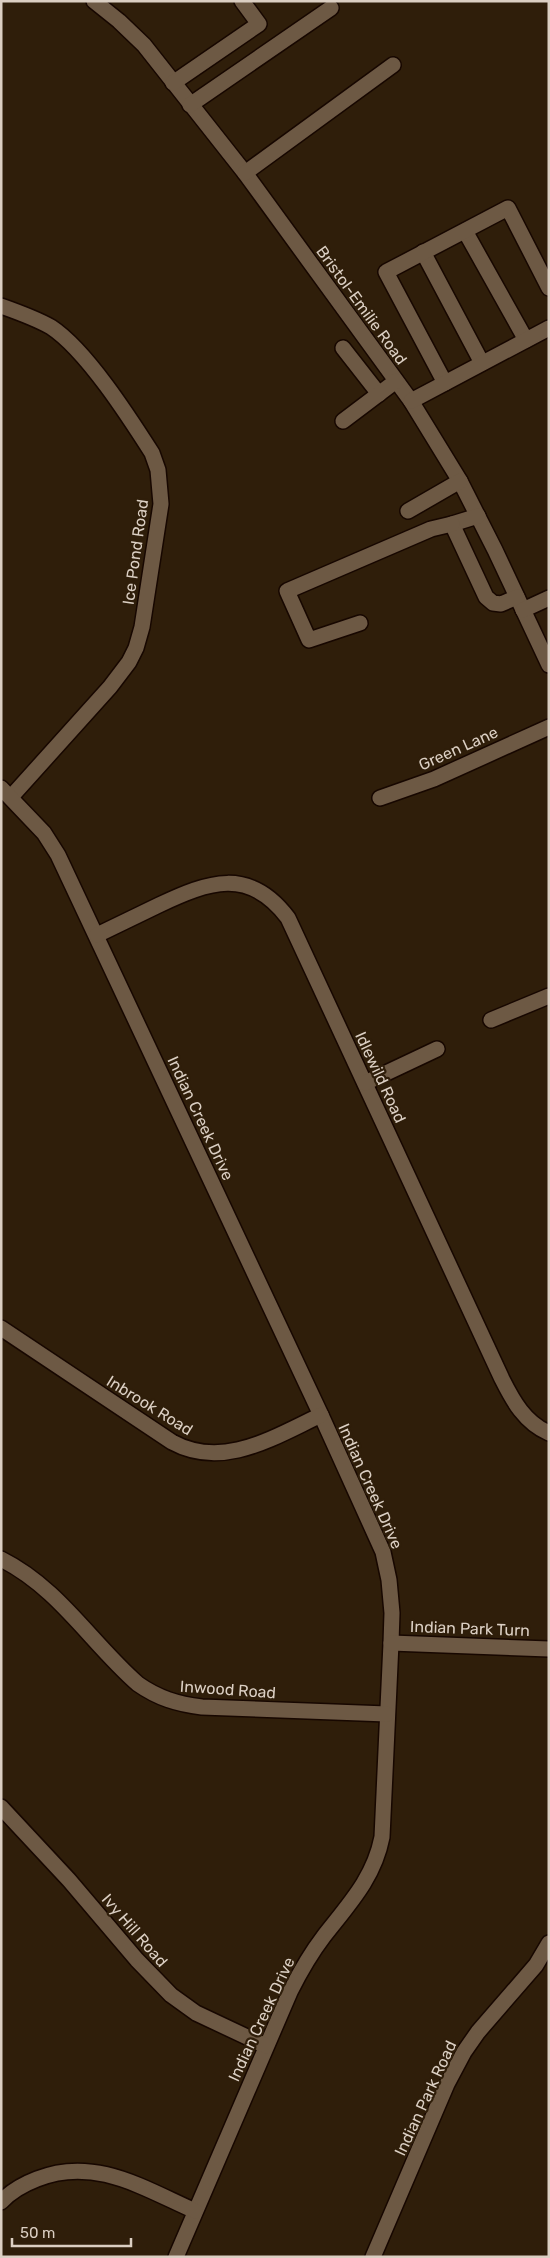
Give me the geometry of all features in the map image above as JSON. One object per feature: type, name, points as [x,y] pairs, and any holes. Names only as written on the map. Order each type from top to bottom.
[{"type":"street","name":"Bristol-Emilie Road","points":[[94,1],[119,21],[144,45],[245,172],[411,401],[460,481],[549,665]]},
{"type":"street","points":[[173,83],[259,24],[242,1]]},
{"type":"street","points":[[190,105],[331,8]]},
{"type":"street","points":[[245,172],[393,65]]},
{"type":"street","points":[[445,383],[386,272],[508,208],[549,288]]},
{"type":"street","points":[[465,231],[526,340]]},
{"type":"street","points":[[423,252],[482,363]]},
{"type":"street","name":"Ice Pond Road","points":[[1,306],[27,315],[51,327],[65,338],[88,363],[152,454],[158,470],[161,504],[142,627],[136,648],[129,662],[110,687],[6,793]]},
{"type":"street","points":[[411,401],[549,328]]},
{"type":"street","points":[[343,348],[379,394]]},
{"type":"street","points":[[343,421],[396,381]]},
{"type":"street","points":[[408,511],[460,481]]},
{"type":"street","points":[[360,623],[309,640],[287,591],[431,529],[478,516]]},
{"type":"street","points":[[452,524],[486,597],[493,603],[520,604],[549,598]]},
{"type":"street","name":"Green Lane","points":[[380,798],[434,779],[549,727]]},
{"type":"street","name":"Indian Creek Drive","points":[[6,793],[44,833],[58,855],[97,935],[321,1415],[383,1552],[389,1580],[392,1613],[391,1643],[382,1837],[379,1853],[364,1884],[306,1961],[290,1992],[176,2257]]},
{"type":"street","name":"Idlewild Road","points":[[97,935],[186,892],[227,882],[239,883],[258,890],[279,905],[288,918],[506,1388],[515,1404],[530,1421],[549,1433]]},
{"type":"street","points":[[491,1020],[549,996]]},
{"type":"street","points":[[364,1083],[437,1049]]},
{"type":"street","name":"Inbrook Road","points":[[1,1328],[172,1442],[202,1453],[216,1454],[238,1451],[264,1442],[321,1415]]},
{"type":"street","name":"Inwood Road","points":[[1,1559],[31,1576],[63,1604],[138,1684],[150,1693],[175,1704],[202,1707],[388,1714]]},
{"type":"street","name":"Indian Park Turn","points":[[391,1643],[549,1649]]},
{"type":"street","name":"Ivy Hill Road","points":[[1,1807],[69,1880],[137,1960],[171,1995],[205,2017],[266,2046]]},
{"type":"street","name":"Indian Park Road","points":[[373,2257],[447,2084],[464,2052],[478,2032],[536,1965],[549,1943]]},
{"type":"street","points":[[1,2202],[24,2184],[47,2174],[74,2169],[107,2174],[195,2211]]}]
